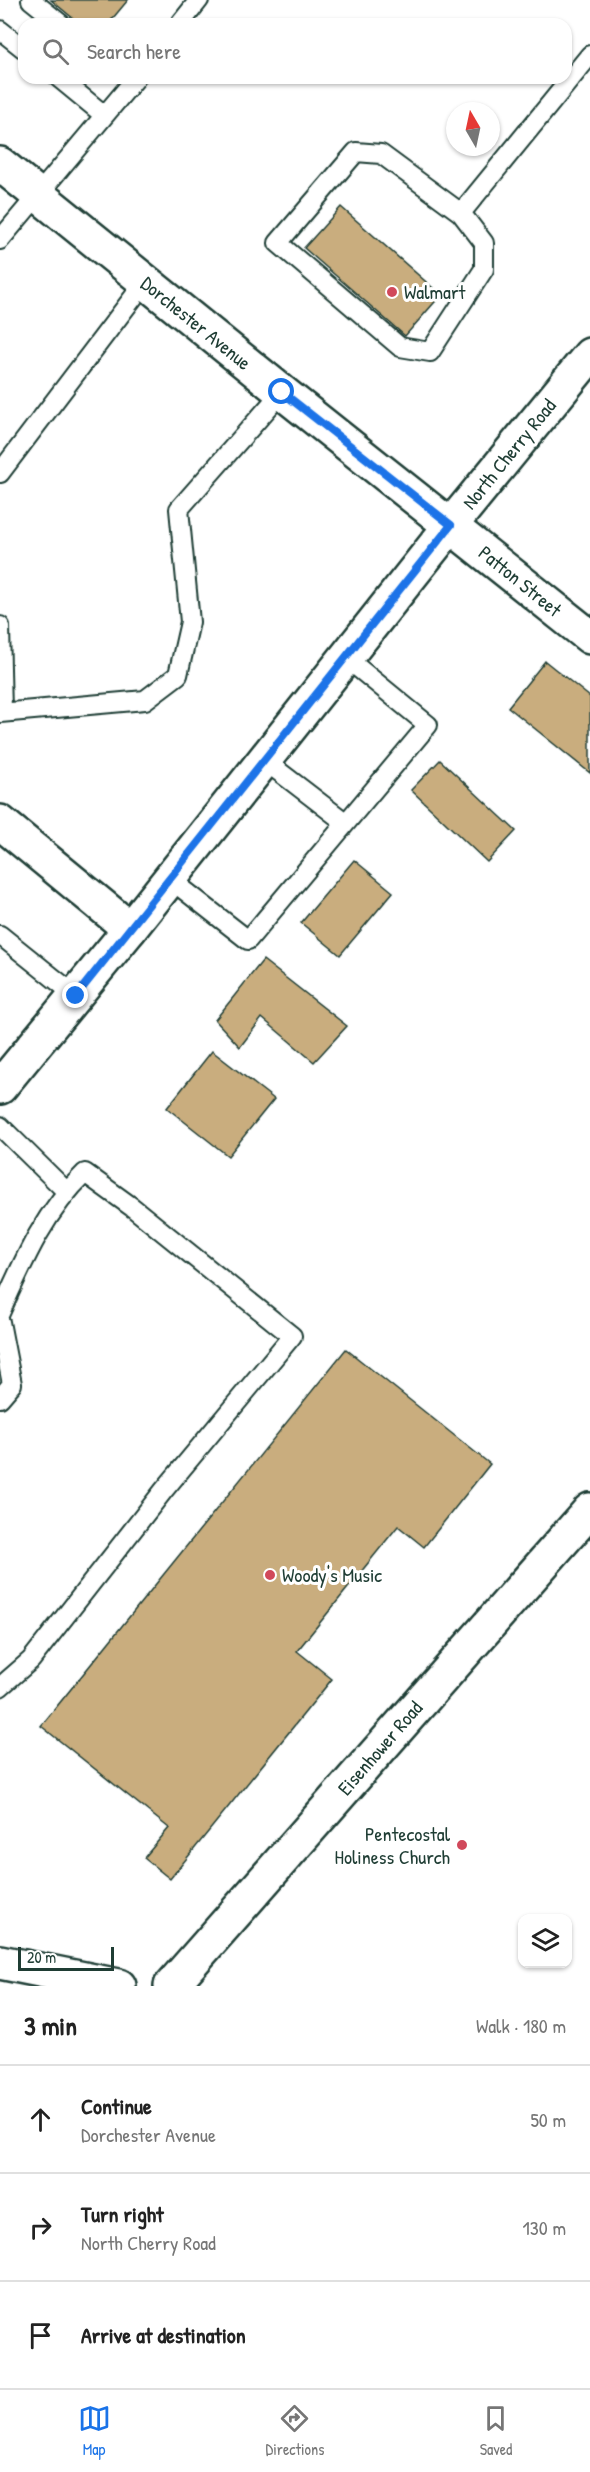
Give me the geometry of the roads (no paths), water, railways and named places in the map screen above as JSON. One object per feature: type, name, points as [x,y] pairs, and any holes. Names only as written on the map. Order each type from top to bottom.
[{"type":"street","name":"Dorchester Avenue","points":[[0,164],[451,525]]},
{"type":"street","name":"North Cherry Road","points":[[3,1078],[76,996],[345,657],[590,355]]},
{"type":"street","name":"Patton Street","points":[[451,525],[590,637]]},
{"type":"street","points":[[0,822],[130,929]]},
{"type":"street","name":"Eisenhower Road","points":[[171,1986],[590,1510]]},
{"type":"street","points":[[0,1962],[119,1986]]},
{"type":"lane","points":[[31,0],[54,18]]},
{"type":"lane","points":[[185,18],[199,0]]},
{"type":"lane","points":[[0,30],[18,44]]},
{"type":"lane","points":[[572,77],[590,55]]},
{"type":"lane","points":[[66,84],[104,115]]},
{"type":"lane","points":[[0,240],[128,84]]},
{"type":"lane","points":[[460,213],[566,84]]},
{"type":"lane","points":[[356,152],[381,154],[460,213],[484,243],[484,269],[430,352],[400,347],[278,243],[356,152]]},
{"type":"lane","points":[[0,473],[146,282]]},
{"type":"lane","points":[[0,626],[1,713],[145,700],[178,675],[190,622],[179,509],[282,392]]},
{"type":"lane","points":[[170,879],[248,940],[428,725],[345,657]]},
{"type":"lane","points":[[264,760],[346,823]]},
{"type":"lane","points":[[0,935],[76,996]]},
{"type":"lane","points":[[0,1126],[66,1191]]},
{"type":"lane","points":[[0,1313],[34,1237],[66,1191],[85,1173],[132,1207],[292,1336],[164,1491],[31,1660],[0,1687]]},
{"type":"lane","points":[[0,1322],[12,1384],[0,1398]]},
{"type":"place","name":"Walmart","points":[[392,292]]},
{"type":"place","name":"Woody's Music","points":[[270,1575]]},
{"type":"place","name":"Pentecostal Holiness Church","points":[[462,1845]]}]
